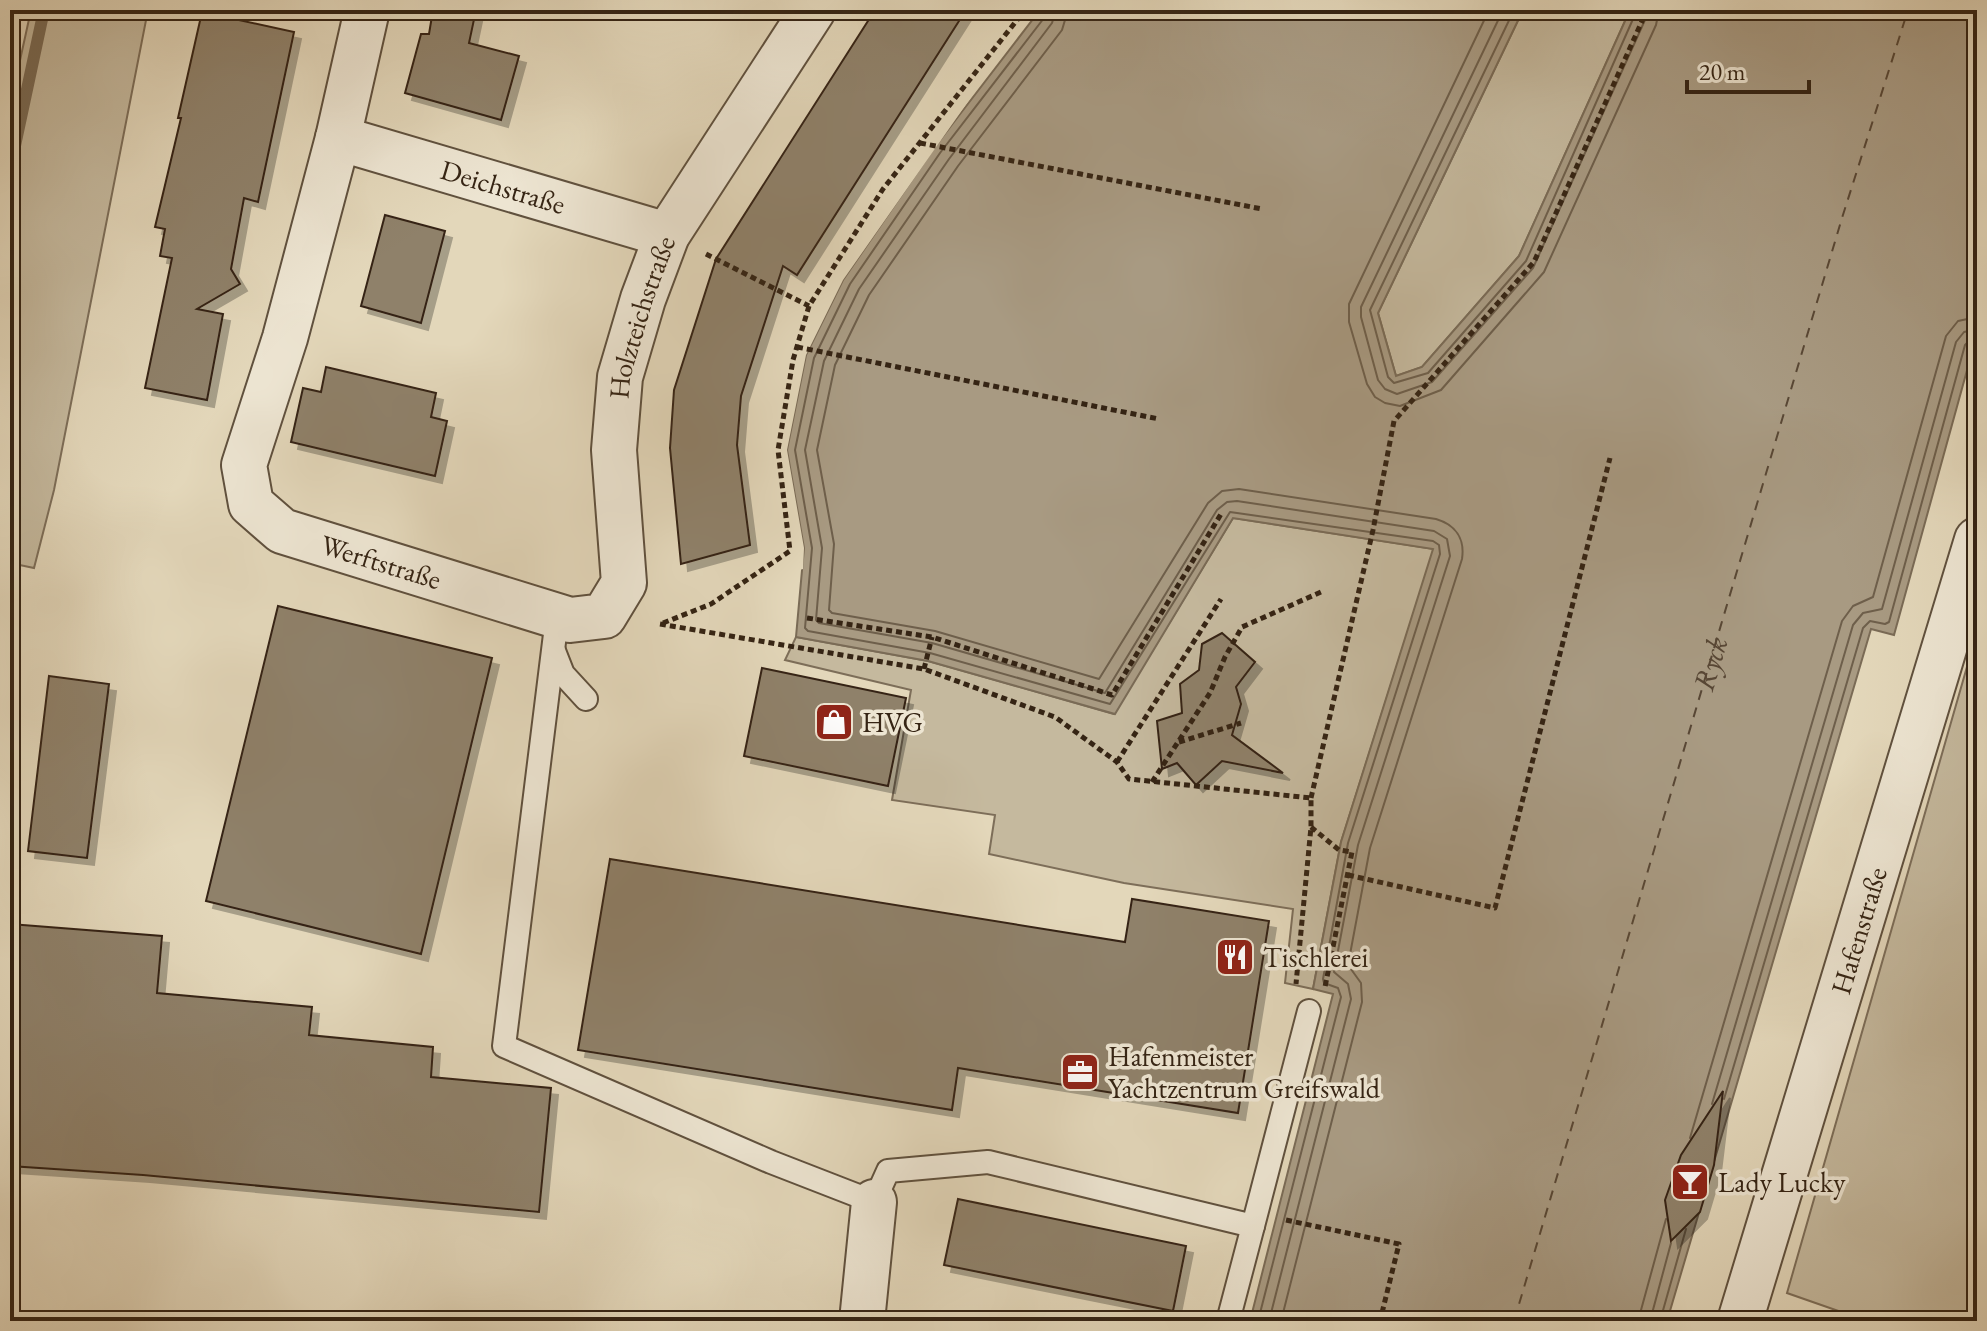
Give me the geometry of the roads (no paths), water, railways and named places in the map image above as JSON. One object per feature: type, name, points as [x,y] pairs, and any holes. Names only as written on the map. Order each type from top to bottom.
[{"type":"street","points":[[338,138],[367,10]]},
{"type":"street","name":"Holzteichstraße","points":[[555,634],[570,620],[604,616],[624,583],[614,450],[620,377],[643,299],[667,235],[813,10]]},
{"type":"street","name":"Deichstraße","points":[[338,138],[667,235]]},
{"type":"street","name":"Werftstraße","points":[[338,138],[285,338],[244,465],[251,504],[282,531],[555,634]]},
{"type":"street","name":"Hafenstraße","points":[[1741,1321],[1977,540]]},
{"type":"street","points":[[862,1321],[874,1202]]},
{"type":"lane","points":[[555,634],[563,674],[586,699]]},
{"type":"lane","points":[[555,634],[504,1046],[771,1162],[874,1202],[888,1171],[988,1162],[1253,1226]]},
{"type":"lane","points":[[1228,1321],[1309,1011]]},
{"type":"water","name":"Ryck","points":[[1040,10],[1523,10],[1378,313],[1396,376],[1422,367],[1519,256],[1630,10],[1977,10],[1977,334],[1894,635],[1871,629],[1667,1321],[1250,1321],[1333,994],[1313,989],[1341,842],[1433,549],[1233,518],[1115,714],[928,661],[796,637],[804,548],[787,450],[806,355],[843,280],[934,148]]},
{"type":"waterway","points":[[10,169],[44,10]]},
{"type":"place","name":"HVG","points":[[834,722]]},
{"type":"place","name":"Tischlerei","points":[[1235,957]]},
{"type":"place","name":"Hafenmeister Yachtzentrum Greifswald","points":[[1080,1072]]},
{"type":"place","name":"Lady Lucky","points":[[1690,1182]]}]
